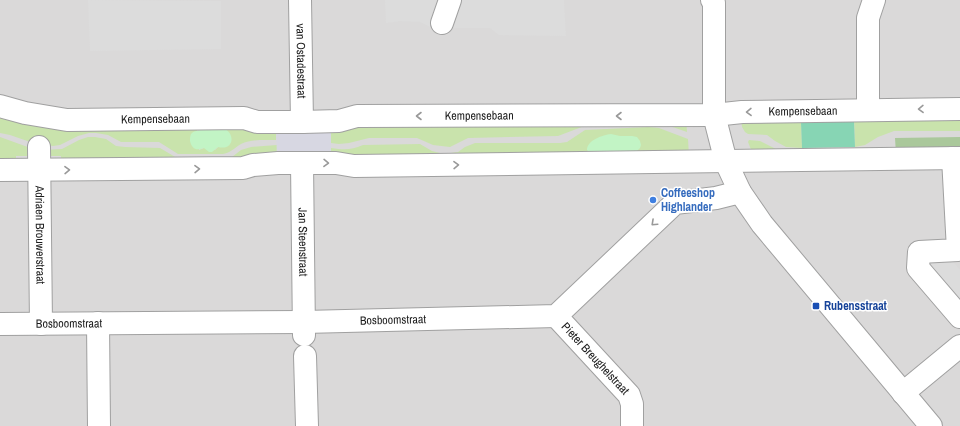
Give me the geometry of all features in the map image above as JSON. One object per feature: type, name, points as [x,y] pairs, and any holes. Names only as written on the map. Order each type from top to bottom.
[{"type":"street","name":"van Ostadestraat","points":[[300,0],[302,122]]},
{"type":"street","points":[[442,23],[450,0]]},
{"type":"street","points":[[712,0],[714,3],[714,115],[726,162],[740,192],[762,224],[931,426]]},
{"type":"street","points":[[868,110],[868,18],[874,0]]},
{"type":"street","name":"Kempensebaan","points":[[0,106],[24,113],[67,120],[244,118],[257,122],[339,121],[357,116],[714,115],[742,112],[960,109]]},
{"type":"street","name":"Adriaen Brouwerstraat","points":[[39,147],[41,324]]},
{"type":"street","points":[[0,170],[243,168],[253,165],[278,163],[336,163],[354,166],[957,158],[959,252],[919,252],[918,268],[960,317]]},
{"type":"street","name":"Jan Steenstraat","points":[[302,163],[304,337],[307,426]]},
{"type":"street","points":[[556,316],[675,203],[716,198],[740,192]]},
{"type":"street","name":"Bosboomstraat","points":[[0,324],[98,323],[304,337],[556,316]]},
{"type":"street","name":"Pieter Breughelstraat","points":[[556,316],[629,395],[632,404],[632,426]]},
{"type":"street","points":[[98,323],[99,426]]},
{"type":"street","points":[[903,393],[960,346]]},
{"type":"shaded area","points":[[0,0],[960,0],[960,426],[0,426]]},
{"type":"shaded area","points":[[88,0],[221,1],[221,49],[90,51]]},
{"type":"shaded area","points":[[385,0],[564,0],[566,36],[499,35],[490,28],[432,28],[420,22],[401,21],[386,23]]},
{"type":"shaded area","points":[[331,127],[331,158],[277,159],[276,128]]},
{"type":"shaded area","points":[[948,256],[960,270],[960,302],[925,267],[934,260],[938,264]]},
{"type":"green space","points":[[960,115],[960,131],[894,131],[878,137],[865,145],[855,147],[854,116]]},
{"type":"green space","points":[[0,117],[134,125],[140,130],[194,130],[199,125],[276,128],[276,140],[249,141],[223,154],[178,154],[159,142],[121,142],[108,135],[96,133],[78,136],[60,145],[53,146],[36,144],[0,133]],"holes":[[[219,129],[218,147],[215,150],[204,148],[199,150],[197,130]]]},
{"type":"green space","points":[[801,117],[802,148],[786,147],[767,135],[748,134],[742,127],[741,118]]},
{"type":"green space","points":[[686,118],[687,132],[664,124],[595,122],[558,136],[468,138],[450,147],[433,145],[417,138],[369,138],[349,143],[331,143],[331,127]]},
{"type":"green space","points":[[854,121],[855,147],[802,148],[801,122]]},
{"type":"green space","points":[[210,127],[216,130],[223,128],[227,130],[231,137],[230,144],[223,148],[218,147],[212,152],[209,152],[204,148],[193,148],[190,141],[190,136],[192,133]]},
{"type":"green space","points":[[649,127],[659,128],[688,139],[689,156],[331,158],[331,148],[348,149],[363,145],[420,144],[432,151],[444,154],[458,152],[475,143],[560,143],[567,142],[585,130]]},
{"type":"green space","points":[[611,134],[637,137],[640,141],[640,148],[636,152],[590,153],[587,150],[592,141]]},
{"type":"green space","points":[[0,137],[36,150],[36,156],[16,156],[16,167],[0,167]]},
{"type":"green space","points":[[88,137],[106,139],[116,146],[160,148],[177,158],[224,159],[232,157],[241,150],[251,147],[277,145],[277,159],[61,166],[61,156],[41,156],[42,150],[62,149]]},
{"type":"green space","points":[[960,137],[960,154],[896,154],[895,138]]},
{"type":"green space","points":[[749,140],[760,141],[784,153],[866,152],[878,148],[878,155],[754,157],[748,142]]},
{"type":"place","name":"Coffeeshop Highlander","points":[[653,200]]},
{"type":"place","name":"Rubensstraat","points":[[816,306]]}]
